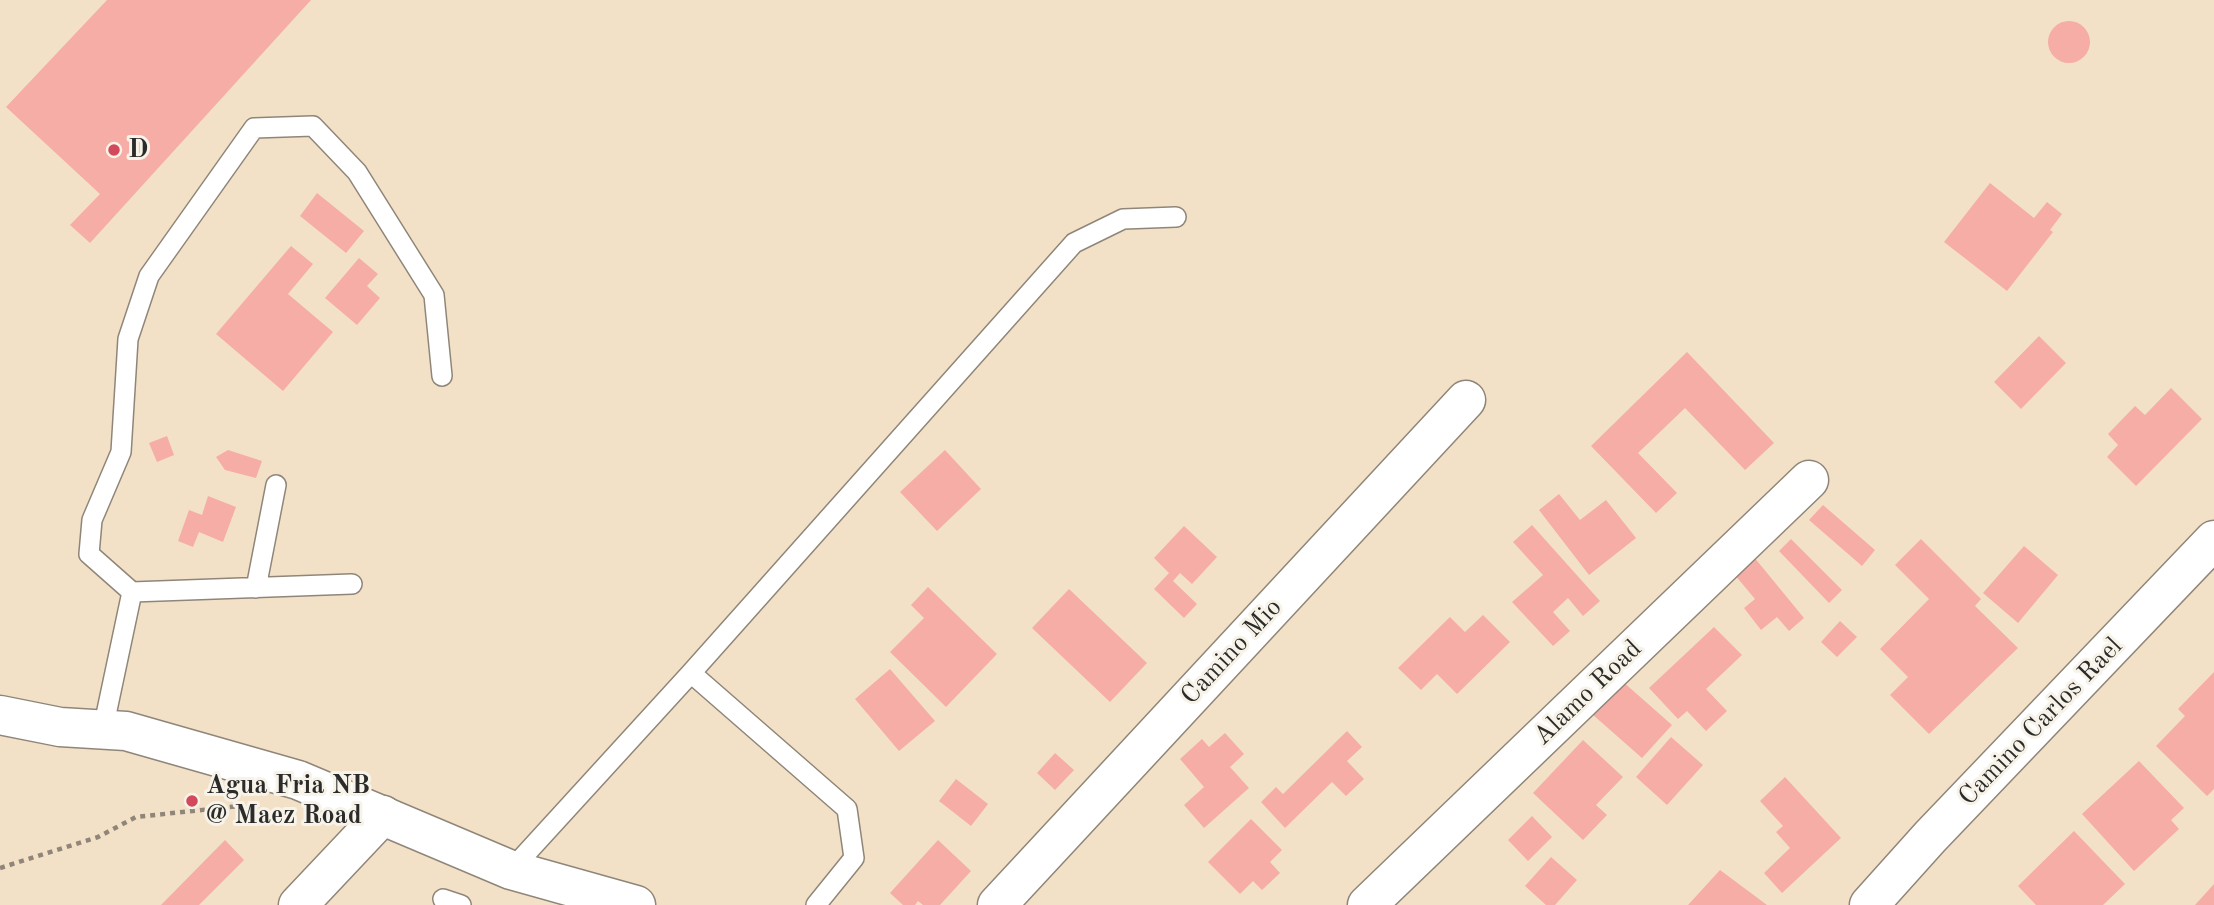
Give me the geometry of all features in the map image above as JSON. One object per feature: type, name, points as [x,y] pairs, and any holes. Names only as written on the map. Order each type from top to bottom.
[{"type":"street","name":"Camino Mio","points":[[997,905],[1466,400]]},
{"type":"street","name":"Alamo Road","points":[[1367,905],[1809,480]]},
{"type":"street","name":"Camino Carlos Rael","points":[[1869,905],[1930,837],[2214,540]]},
{"type":"street","points":[[0,715],[60,727],[126,732],[298,780],[511,870],[636,905]]},
{"type":"street","points":[[298,905],[383,815]]},
{"type":"lane","points":[[352,584],[132,592],[89,554],[92,520],[121,452],[128,339],[149,276],[254,128],[313,126],[356,172],[434,295],[442,376]]},
{"type":"lane","points":[[511,870],[691,673],[1074,243],[1123,219],[1176,217]]},
{"type":"lane","points":[[256,588],[276,485]]},
{"type":"lane","points":[[103,729],[132,592]]},
{"type":"lane","points":[[691,673],[847,808],[854,858],[816,905]]},
{"type":"lane","points":[[448,905],[443,899],[461,905]]},
{"type":"path","points":[[0,868],[98,838],[136,817],[250,804]]},
{"type":"building","name":"D","points":[[107,0],[311,0],[90,243],[70,225],[100,194],[6,107]]},
{"type":"building","points":[[2069,21],[2084,27],[2090,42],[2084,57],[2069,63],[2054,57],[2048,42],[2054,27]]},
{"type":"building","points":[[1990,183],[2034,218],[2047,202],[2062,214],[2050,230],[2053,232],[2007,291],[1944,242]]},
{"type":"building","points":[[317,193],[364,231],[346,253],[300,216]]},
{"type":"building","points":[[291,246],[313,264],[288,294],[333,332],[283,391],[216,334]]},
{"type":"building","points":[[359,258],[378,274],[367,286],[380,298],[357,325],[325,298]]},
{"type":"building","points":[[2039,336],[2066,363],[2021,409],[1994,382]]},
{"type":"building","points":[[1687,352],[1774,443],[1745,470],[1685,408],[1638,453],[1677,493],[1656,513],[1591,446]]},
{"type":"building","points":[[2171,388],[2202,419],[2136,486],[2107,457],[2118,445],[2108,434],[2135,406],[2145,415]]},
{"type":"building","points":[[167,436],[174,455],[157,462],[149,443]]},
{"type":"building","points":[[228,450],[262,461],[256,478],[225,470],[216,457]]},
{"type":"building","points":[[945,450],[981,489],[937,531],[900,492]]},
{"type":"building","points":[[1559,494],[1580,520],[1606,500],[1636,538],[1589,575],[1539,510]]},
{"type":"building","points":[[208,496],[236,507],[223,542],[199,532],[193,547],[178,541],[189,510],[202,515]]},
{"type":"building","points":[[1823,505],[1875,550],[1862,566],[1809,520]]},
{"type":"building","points":[[1532,525],[1600,601],[1583,616],[1568,598],[1553,612],[1570,631],[1553,646],[1512,602],[1543,575],[1513,542]]},
{"type":"building","points":[[1184,526],[1217,557],[1192,584],[1180,573],[1173,581],[1197,604],[1184,618],[1154,589],[1169,573],[1154,558]]},
{"type":"building","points":[[1791,539],[1842,590],[1829,603],[1779,551]]},
{"type":"building","points":[[1921,539],[1981,599],[1975,606],[2018,648],[1929,734],[1890,695],[1908,677],[1880,649],[1929,599],[1895,565]]},
{"type":"building","points":[[2024,546],[2058,575],[2018,623],[1983,593]]},
{"type":"building","points":[[1749,551],[1804,618],[1789,631],[1777,617],[1761,630],[1744,608],[1755,599],[1729,568]]},
{"type":"building","points":[[928,587],[997,654],[946,707],[890,652],[924,618],[911,605]]},
{"type":"building","points":[[1069,589],[1147,663],[1110,702],[1032,628]]},
{"type":"building","points":[[1483,615],[1510,642],[1457,694],[1437,674],[1421,690],[1398,668],[1450,617],[1465,632]]},
{"type":"building","points":[[1840,621],[1857,637],[1837,657],[1821,642]]},
{"type":"building","points":[[1714,627],[1742,655],[1706,689],[1727,711],[1706,731],[1687,711],[1678,719],[1649,688]]},
{"type":"building","points":[[890,669],[935,721],[899,751],[855,699]]},
{"type":"building","points":[[2214,672],[2214,789],[2207,796],[2156,746],[2185,716],[2178,709]]},
{"type":"building","points":[[1613,673],[1672,725],[1642,758],[1584,707]]},
{"type":"building","points":[[1347,731],[1362,747],[1347,761],[1364,779],[1346,796],[1332,782],[1285,828],[1261,802],[1276,787],[1283,794]]},
{"type":"building","points":[[1225,733],[1244,754],[1230,767],[1249,788],[1204,828],[1184,805],[1204,787],[1180,759],[1202,739],[1209,747]]},
{"type":"building","points":[[1671,737],[1703,765],[1667,805],[1636,777]]},
{"type":"building","points":[[1583,740],[1623,777],[1596,805],[1607,815],[1583,840],[1533,793]]},
{"type":"building","points":[[1055,753],[1074,770],[1055,790],[1037,773]]},
{"type":"building","points":[[2139,761],[2184,808],[2171,820],[2179,829],[2134,871],[2082,814]]},
{"type":"building","points":[[1785,777],[1841,838],[1782,893],[1764,873],[1790,848],[1776,832],[1783,826],[1760,801]]},
{"type":"building","points":[[956,779],[988,804],[971,826],[939,801]]},
{"type":"building","points":[[1532,816],[1552,837],[1528,861],[1508,840]]},
{"type":"building","points":[[1251,819],[1282,850],[1270,862],[1280,873],[1262,890],[1253,881],[1240,894],[1208,862]]},
{"type":"building","points":[[2074,831],[2125,884],[2103,905],[2036,905],[2018,886]]},
{"type":"building","points":[[225,840],[244,860],[199,905],[161,905]]},
{"type":"building","points":[[938,840],[971,871],[940,905],[923,905],[918,901],[915,905],[903,905],[890,893]]},
{"type":"building","points":[[1551,857],[1577,880],[1555,905],[1546,905],[1525,886]]},
{"type":"building","points":[[1720,870],[1767,905],[1688,905]]},
{"type":"building","points":[[2214,884],[2214,905],[2195,905]]},
{"type":"place","name":"D","points":[[114,150]]},
{"type":"place","name":"Agua Fria NB @ Maez Road","points":[[192,801]]}]
